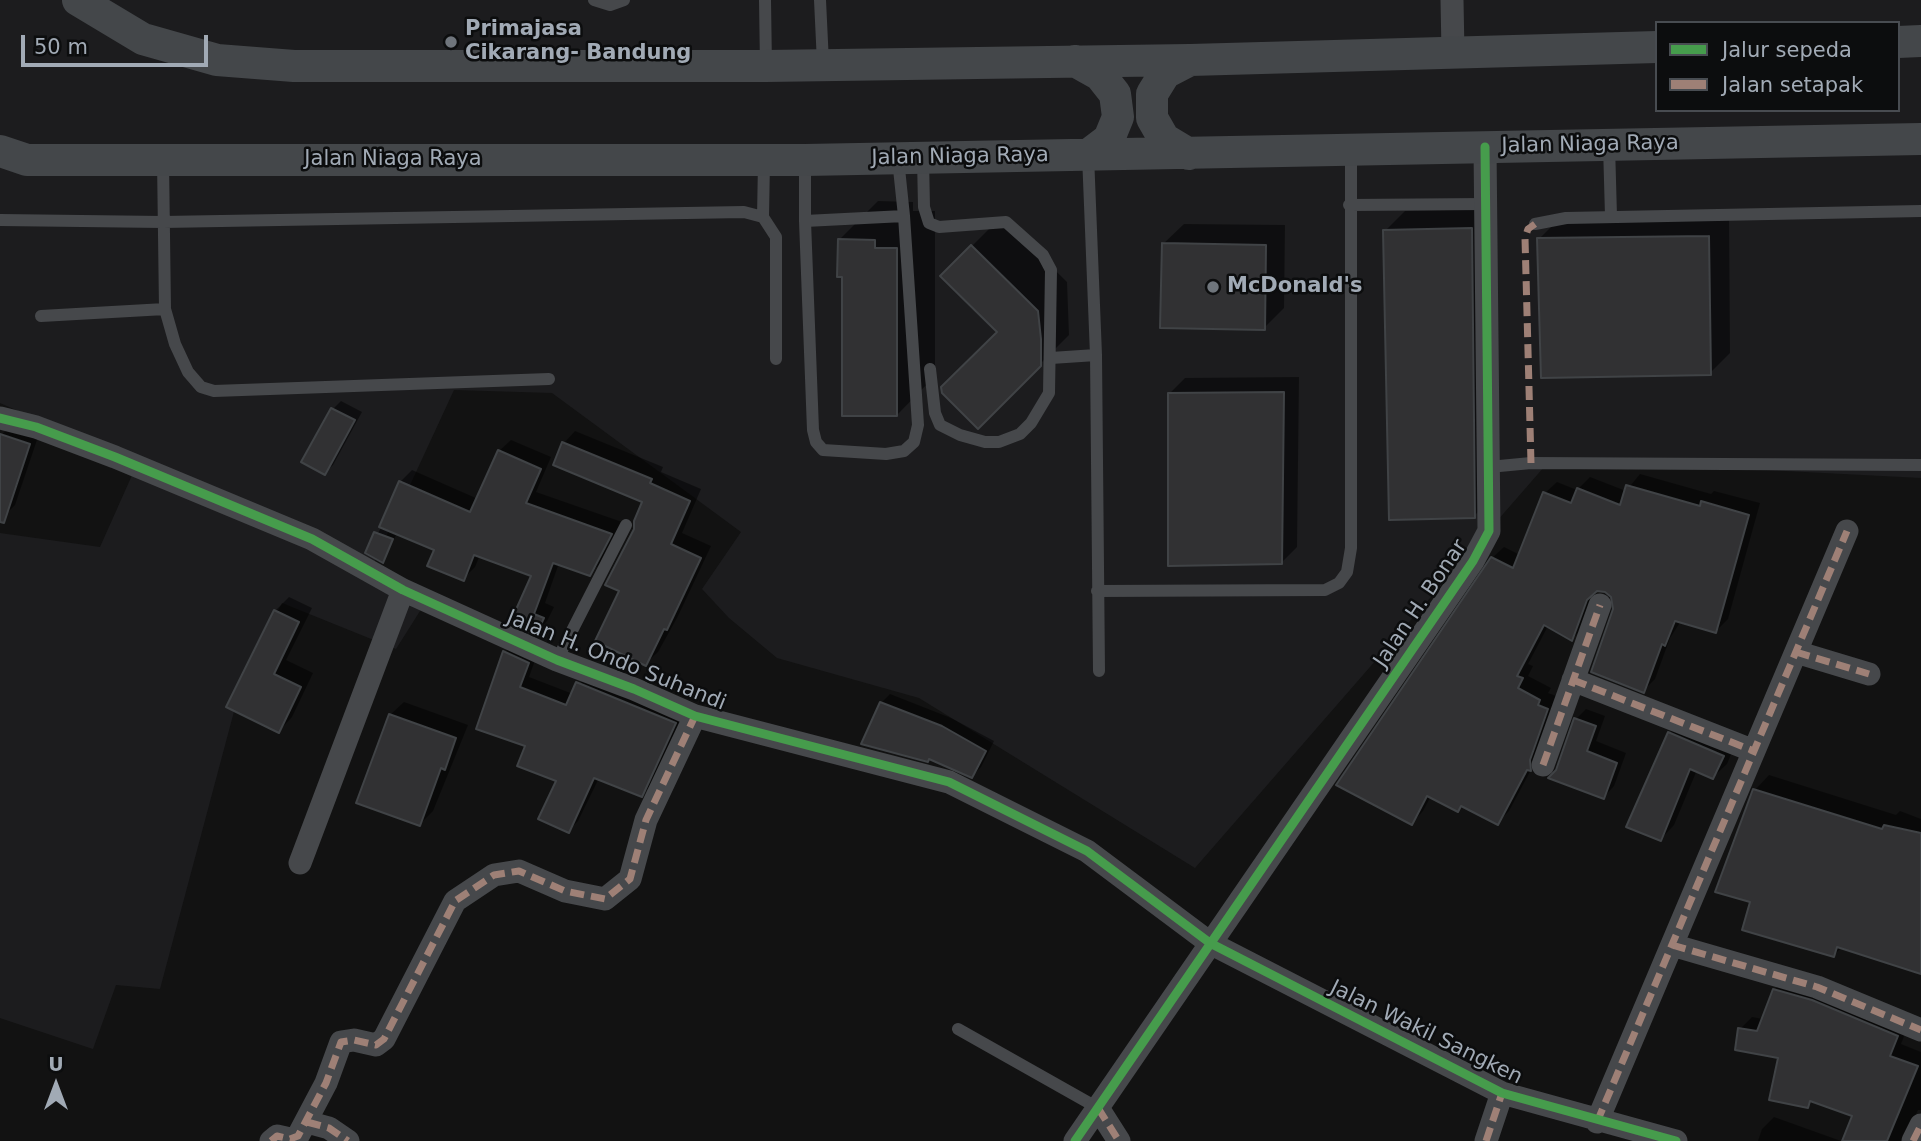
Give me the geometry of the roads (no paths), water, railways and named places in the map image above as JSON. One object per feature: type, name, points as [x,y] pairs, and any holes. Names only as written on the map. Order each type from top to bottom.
[{"type":"main road","points":[[78,0],[143,39],[217,60],[294,66],[766,66],[1190,60],[1655,47]]},
{"type":"main road","points":[[1900,41],[1921,41]]},
{"type":"main road","points":[[1189,154],[1164,139],[1152,118],[1152,94],[1165,73],[1190,60]]},
{"type":"main road","points":[[1074,61],[1100,75],[1115,94],[1118,117],[1110,139],[1088,155]]},
{"type":"main road","name":"Jalan Niaga Raya","points":[[0,151],[27,160],[804,160],[1921,139]]},
{"type":"street","points":[[1452,0],[1453,52]]},
{"type":"street","name":"Jalan H. Bonar","points":[[1075,1141],[1482,548],[1489,531],[1491,516],[1485,147]]},
{"type":"street","name":"Jalan H. Ondo Suhandi","points":[[0,418],[36,427],[312,539],[403,590],[557,660],[695,716],[949,782],[1087,851],[1210,943]]},
{"type":"street","points":[[1597,1122],[1847,531]]},
{"type":"street","points":[[300,863],[403,590]]},
{"type":"street","points":[[1543,765],[1600,606]]},
{"type":"street","points":[[1796,652],[1869,674]]},
{"type":"street","points":[[1573,680],[1754,751]]},
{"type":"street","points":[[271,1141],[277,1136],[290,1139],[298,1136],[307,1122],[341,1042],[354,1040],[376,1045],[384,1039],[455,901],[494,874],[519,871],[565,891],[605,899],[630,879],[646,820],[695,716]]},
{"type":"street","name":"Jalan Wakil Sangken","points":[[1210,943],[1502,1093],[1597,1122],[1676,1141]]},
{"type":"street","points":[[1672,945],[1817,987],[1921,1030]]},
{"type":"street","points":[[1486,1141],[1502,1093]]},
{"type":"street","points":[[1098,1108],[1119,1141]]},
{"type":"street","points":[[307,1122],[329,1128],[348,1141]]},
{"type":"street","points":[[1913,1141],[1921,1125]]},
{"type":"lane","points":[[594,0],[610,5],[624,0]]},
{"type":"lane","points":[[765,0],[766,66]]},
{"type":"lane","points":[[820,0],[823,64]]},
{"type":"lane","points":[[1609,145],[1611,216]]},
{"type":"lane","points":[[1097,591],[1325,590],[1339,583],[1347,572],[1351,548],[1351,150]]},
{"type":"lane","points":[[1088,155],[1096,355],[1099,671]]},
{"type":"lane","points":[[804,160],[816,442],[823,450],[836,453],[886,454],[904,451],[914,442],[918,425],[904,216],[911,158]]},
{"type":"lane","points":[[911,158],[929,223],[939,227],[1006,222],[1016,227],[1048,261],[1051,270],[1049,393],[1041,408],[1020,434],[999,442],[961,435],[940,425],[935,414],[930,369]]},
{"type":"lane","points":[[163,160],[165,309],[175,344],[188,372],[201,387],[214,391],[548,379]]},
{"type":"lane","points":[[764,160],[763,217],[776,237],[776,359]]},
{"type":"lane","points":[[1349,205],[1486,204]]},
{"type":"lane","points":[[1535,223],[1546,219],[1611,216],[1921,211]]},
{"type":"lane","points":[[0,220],[163,222],[744,212],[763,217]]},
{"type":"lane","points":[[805,221],[904,216]]},
{"type":"lane","points":[[41,316],[165,309]]},
{"type":"lane","points":[[1051,358],[1096,355]]},
{"type":"lane","points":[[1489,467],[1531,463],[1921,465]]},
{"type":"lane","points":[[557,660],[626,525]]},
{"type":"lane","points":[[958,1029],[1098,1108]]},
{"type":"place","name":"Primajasa Cikarang- Bandung","points":[[451,42]]},
{"type":"place","name":"McDonald's","points":[[1213,287]]}]
